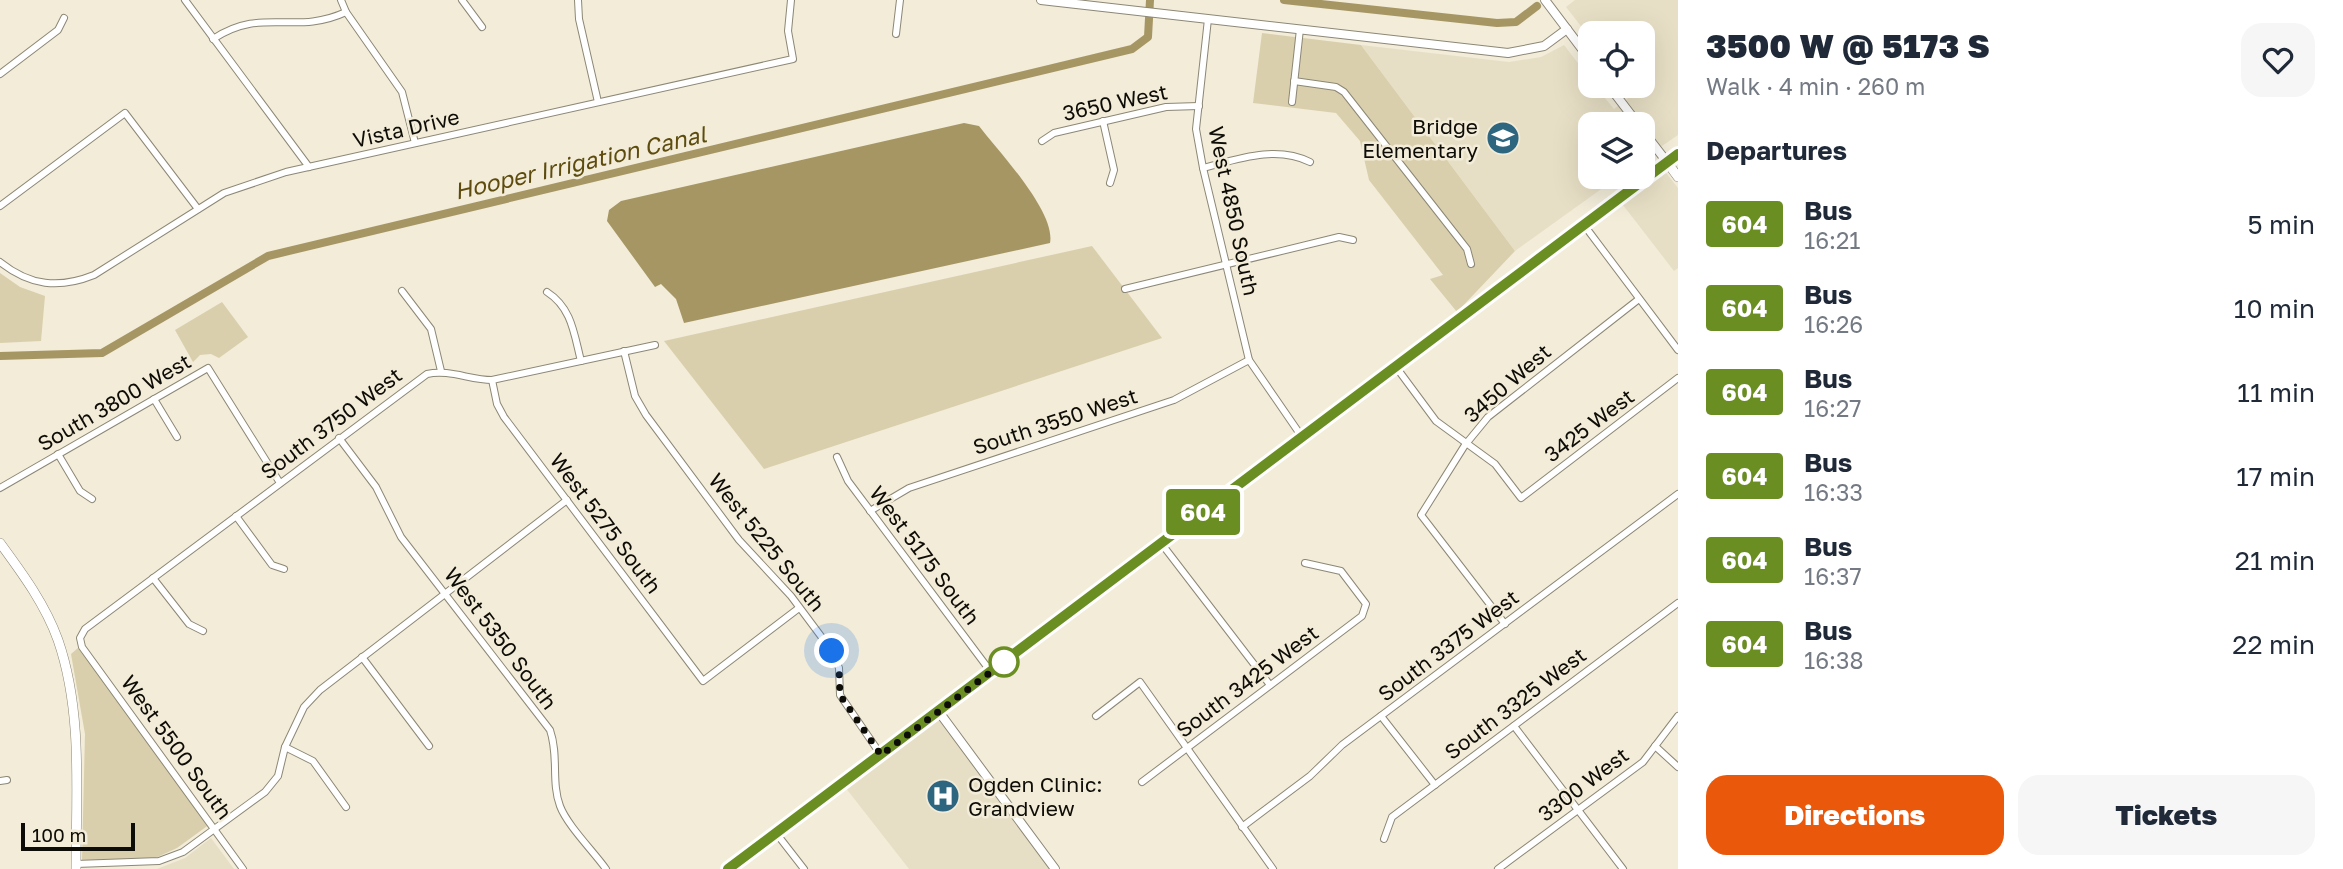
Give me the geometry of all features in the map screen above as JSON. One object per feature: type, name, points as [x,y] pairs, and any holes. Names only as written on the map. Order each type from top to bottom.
[{"type":"main road","points":[[728,869],[1678,154]]},
{"type":"main road","points":[[1667,162],[1678,177]]},
{"type":"main road","points":[[0,543],[42,604],[57,639],[70,690],[75,729],[76,867]]},
{"type":"street","points":[[184,0],[309,167]]},
{"type":"street","points":[[341,0],[346,12],[402,92],[415,144]]},
{"type":"street","points":[[462,0],[482,27]]},
{"type":"street","points":[[578,0],[579,19],[598,102]]},
{"type":"street","name":"Vista Drive","points":[[0,262],[16,274],[48,285],[78,281],[94,275],[198,209],[244,185],[309,167],[793,59],[788,31],[791,0]]},
{"type":"street","points":[[896,34],[900,0]]},
{"type":"street","points":[[1041,0],[1508,52],[1544,46],[1567,29]]},
{"type":"street","points":[[1545,0],[1578,44]]},
{"type":"street","points":[[213,39],[240,24],[255,21],[310,24],[346,12]]},
{"type":"street","points":[[0,74],[58,30],[64,18]]},
{"type":"street","name":"West 4850 South","points":[[1208,19],[1196,129],[1203,168],[1249,360],[1302,437]]},
{"type":"street","points":[[1292,102],[1300,29]]},
{"type":"street","points":[[1294,80],[1336,87],[1344,92],[1467,249],[1471,264]]},
{"type":"street","points":[[1618,98],[1629,112]]},
{"type":"street","name":"3650 West","points":[[1042,141],[1054,133],[1103,121],[1166,107],[1199,106]]},
{"type":"street","points":[[0,206],[125,113],[198,209]]},
{"type":"street","points":[[1103,121],[1114,170],[1110,183]]},
{"type":"street","points":[[1655,146],[1667,162]]},
{"type":"street","points":[[1203,168],[1260,154],[1295,155],[1310,162]]},
{"type":"street","points":[[1584,225],[1678,350]]},
{"type":"street","points":[[1125,289],[1339,237],[1353,240]]},
{"type":"street","points":[[402,290],[431,329],[441,371],[473,380],[492,380],[655,345]]},
{"type":"street","points":[[547,292],[559,300],[569,312],[581,361]]},
{"type":"street","name":"3450 West","points":[[1504,624],[1421,514],[1465,444],[1488,417],[1639,299]]},
{"type":"street","name":"West 5225 South","points":[[624,352],[635,396],[646,415],[739,540],[799,608],[832,651],[839,668],[840,695],[881,755]]},
{"type":"street","name":"South 3550 West","points":[[870,511],[909,488],[1174,400],[1249,360]]},
{"type":"street","points":[[1396,367],[1436,421],[1465,444]]},
{"type":"street","name":"South 3800 West","points":[[0,488],[208,368],[280,482]]},
{"type":"street","name":"South 3750 West","points":[[82,647],[80,638],[85,629],[414,382],[441,371]]},
{"type":"street","name":"3425 West","points":[[1465,444],[1495,464],[1521,499],[1678,378]]},
{"type":"street","name":"West 5275 South","points":[[492,380],[497,404],[504,417],[703,681],[799,608]]},
{"type":"street","points":[[154,399],[177,438]]},
{"type":"street","name":"West 5350 South","points":[[339,438],[376,486],[401,537],[550,730],[557,749],[556,791],[561,809],[606,869]]},
{"type":"street","points":[[58,454],[80,491],[92,499]]},
{"type":"street","name":"West 5175 South","points":[[837,457],[848,481],[991,672]]},
{"type":"street","name":"South 3375 West","points":[[1242,827],[1381,716],[1678,494]]},
{"type":"street","points":[[76,867],[159,861],[183,852],[213,827],[265,792],[278,775],[285,747],[304,707],[320,690],[567,500]]},
{"type":"street","points":[[236,516],[272,565],[284,569]]},
{"type":"street","points":[[1161,543],[1270,685]]},
{"type":"street","name":"South 3425 West","points":[[1142,782],[1362,616],[1366,604],[1342,571],[1305,563]]},
{"type":"street","points":[[153,578],[189,624],[203,631]]},
{"type":"street","name":"South 3325 West","points":[[1384,839],[1392,817],[1678,603]]},
{"type":"street","name":"West 5500 South","points":[[82,647],[243,869]]},
{"type":"street","points":[[362,657],[429,746]]},
{"type":"street","points":[[1096,716],[1140,681],[1273,869]]},
{"type":"street","points":[[939,712],[1055,869]]},
{"type":"street","points":[[1381,716],[1435,785]]},
{"type":"street","name":"3300 West","points":[[1498,869],[1643,762],[1678,716]]},
{"type":"street","points":[[1514,726],[1623,869]]},
{"type":"street","points":[[1655,746],[1678,767]]},
{"type":"street","points":[[285,747],[313,761],[346,807]]},
{"type":"street","points":[[776,833],[804,869]]},
{"type":"shaded area","name":"Bridge Elementary","points":[[1575,0],[1678,0],[1678,135],[1655,151],[1655,112],[1578,112],[1578,189],[1601,189],[1515,251],[1361,45],[1509,62],[1541,57],[1564,45],[1578,63],[1578,98],[1605,98],[1614,109],[1628,98],[1655,98],[1655,21],[1578,22],[1566,7]]},
{"type":"shaded area","points":[[1262,33],[1361,45],[1515,251],[1457,312],[1430,279],[1443,275],[1369,180],[1360,141],[1336,113],[1253,103]]},
{"type":"shaded area","points":[[964,123],[979,126],[1024,183],[1044,215],[1050,243],[684,323],[676,299],[661,284],[655,287],[607,221],[609,210],[621,201]]},
{"type":"shaded area","points":[[1666,173],[1678,188],[1678,268],[1674,271],[1623,205],[1644,189],[1655,189],[1655,181]]},
{"type":"shaded area","points":[[1092,246],[1162,338],[764,469],[664,341]]},
{"type":"shaded area","points":[[0,273],[20,287],[45,296],[41,341],[0,343]]},
{"type":"shaded area","points":[[222,302],[248,337],[219,358],[211,354],[200,355],[193,362],[175,330]]},
{"type":"shaded area","points":[[78,648],[210,824],[177,848],[151,860],[82,860],[85,734],[71,654]]},
{"type":"shaded area","points":[[942,713],[1058,869],[909,869],[845,787]]},
{"type":"shaded area","points":[[211,838],[234,869],[157,869],[185,858]]},
{"type":"waterway","name":"Hooper Irrigation Canal","points":[[0,356],[102,353],[268,256],[1132,49],[1148,37],[1150,0]]},
{"type":"waterway","name":"Hooper Irrigation Canal","points":[[1284,0],[1497,23],[1516,22],[1537,6]]},
{"type":"bus line","name":"604","points":[[728,869],[1678,154]]},
{"type":"place","name":"Bridge Elementary","points":[[1503,138]]},
{"type":"place","name":"Ogden Clinic: Grandview","points":[[943,796]]},
{"type":"route","points":[[832,651],[839,668],[840,695],[849,712],[881,755],[1012,656],[1004,662]]}]
